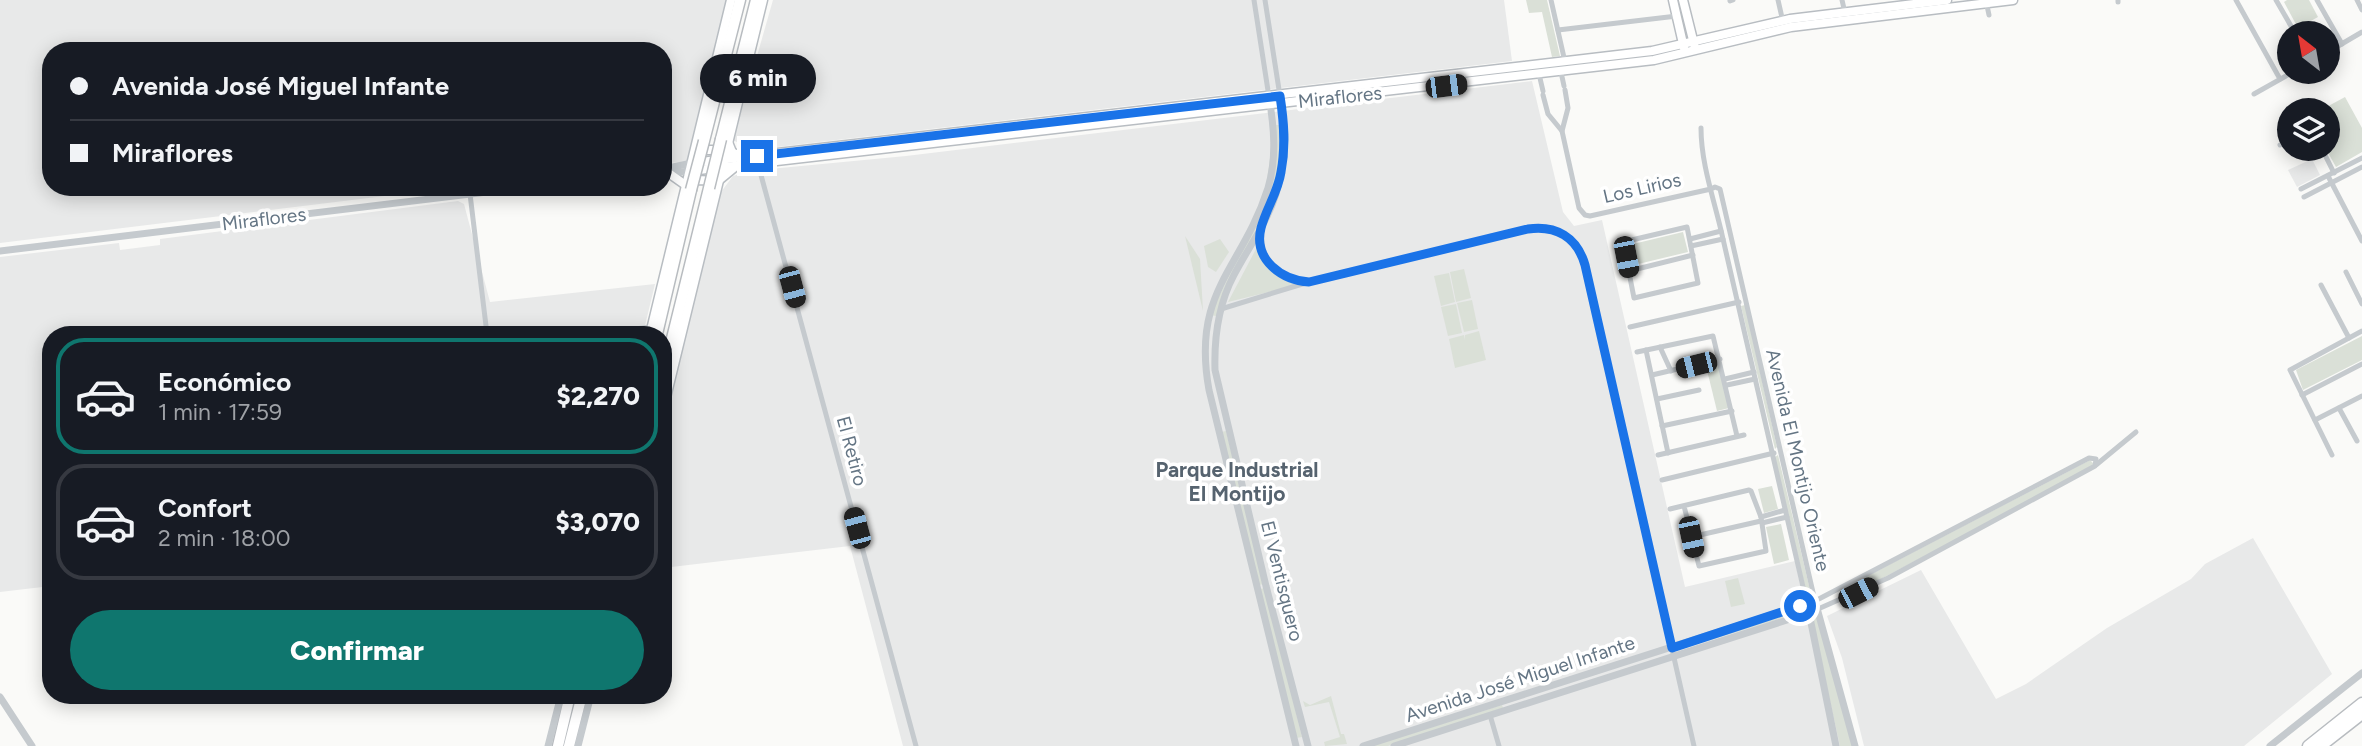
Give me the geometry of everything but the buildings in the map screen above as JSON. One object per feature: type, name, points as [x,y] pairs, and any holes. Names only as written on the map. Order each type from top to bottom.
[{"type":"highway","points":[[654,326],[700,144],[740,0]]},
{"type":"highway","points":[[672,338],[709,188],[724,141],[756,0]]},
{"type":"highway","points":[[2308,746],[2362,703]]},
{"type":"highway","points":[[558,746],[568,704]]},
{"type":"highway","points":[[569,746],[580,704]]},
{"type":"highway","points":[[2321,746],[2362,714]]},
{"type":"main road","points":[[689,188],[691,167],[700,144],[731,0]]},
{"type":"main road","points":[[672,373],[718,181],[724,141],[763,0]]},
{"type":"main road","points":[[1673,0],[1685,50]]},
{"type":"main road","points":[[1683,0],[1694,47]]},
{"type":"main road","name":"Miraflores","points":[[1846,16],[1947,0]]},
{"type":"main road","name":"Miraflores","points":[[1281,99],[1425,88],[1561,72],[1685,50],[1784,24],[2013,0]]},
{"type":"main road","name":"Miraflores","points":[[691,167],[1270,101],[1424,78],[1565,62],[1653,56]]},
{"type":"main road","points":[[1424,78],[1425,88]]},
{"type":"main road","name":"Miraflores","points":[[740,161],[758,164],[1176,111]]},
{"type":"main road","points":[[700,144],[716,150],[724,141]]},
{"type":"main road","points":[[689,188],[697,180],[718,181],[740,161],[724,141]]},
{"type":"main road","points":[[672,177],[689,188]]},
{"type":"street","points":[[1254,0],[1270,101]]},
{"type":"street","points":[[1265,0],[1281,99]]},
{"type":"street","points":[[1551,0],[1565,62]]},
{"type":"street","points":[[1778,0],[1784,24]]},
{"type":"street","points":[[1842,0],[1846,16]]},
{"type":"street","points":[[2236,0],[2277,74]]},
{"type":"street","points":[[2276,0],[2288,21]]},
{"type":"street","points":[[2317,0],[2342,44],[2362,32]]},
{"type":"street","points":[[2357,0],[2362,10]]},
{"type":"street","points":[[1986,2],[1989,15]]},
{"type":"street","points":[[1558,30],[1677,16]]},
{"type":"street","points":[[1561,72],[1568,108],[1562,131]]},
{"type":"street","points":[[1539,74],[1548,114],[1562,131]]},
{"type":"street","points":[[2254,94],[2277,81]]},
{"type":"street","name":"El Ventisquero","points":[[1281,99],[1284,150],[1279,181],[1261,228],[1232,278],[1221,309],[1214,348],[1215,370],[1228,428],[1308,743]]},
{"type":"street","name":"El Ventisquero","points":[[1270,101],[1274,143],[1268,186],[1260,209],[1217,288],[1206,327],[1205,368],[1296,744]]},
{"type":"street","points":[[1272,121],[1283,120]]},
{"type":"street","points":[[1701,128],[1711,188],[1772,454],[1812,607],[1836,746]]},
{"type":"street","name":"Los Lirios","points":[[1562,131],[1579,208],[1585,215],[1711,188]]},
{"type":"street","points":[[2301,189],[2362,158]]},
{"type":"street","points":[[2326,161],[2332,183],[2362,242]]},
{"type":"street","name":"El Retiro","points":[[758,164],[916,746]]},
{"type":"street","name":"Miraflores","points":[[672,171],[691,167]]},
{"type":"street","points":[[2304,197],[2362,167]]},
{"type":"street","name":"Avenida El Montijo Oriente","points":[[1711,188],[1718,187],[1721,190],[1812,607],[1855,746]]},
{"type":"street","name":"Miraflores","points":[[0,251],[454,196]]},
{"type":"street","points":[[470,196],[486,326]]},
{"type":"street","points":[[1686,227],[1691,246],[1699,279],[1691,286],[1634,298],[1623,242],[1686,227]]},
{"type":"street","points":[[1261,228],[1262,249],[1273,268],[1287,277],[1309,282]]},
{"type":"street","points":[[1221,309],[1309,282],[1528,229],[1546,228],[1571,239],[1584,260],[1694,746]]},
{"type":"street","points":[[1690,239],[1721,231]]},
{"type":"street","points":[[1691,246],[1723,239]]},
{"type":"street","points":[[1629,271],[1693,256]]},
{"type":"street","points":[[2346,272],[2362,304]]},
{"type":"street","points":[[2321,285],[2349,338]]},
{"type":"street","points":[[1630,327],[1746,300]]},
{"type":"street","points":[[2332,455],[2290,370],[2362,331]]},
{"type":"street","points":[[1637,352],[1713,336],[1737,436]]},
{"type":"street","points":[[1660,347],[1671,371]]},
{"type":"street","points":[[1646,350],[1668,453]]},
{"type":"street","points":[[1651,376],[1720,359]]},
{"type":"street","points":[[2302,395],[2362,364]]},
{"type":"street","points":[[1726,382],[1754,376]]},
{"type":"street","points":[[1657,399],[1699,390]]},
{"type":"street","points":[[2315,420],[2362,396]]},
{"type":"street","points":[[2339,408],[2357,441]]},
{"type":"street","points":[[1662,426],[1732,411]]},
{"type":"street","points":[[1219,431],[1228,428]]},
{"type":"street","points":[[2096,465],[2136,432]]},
{"type":"street","points":[[1658,455],[1744,435]]},
{"type":"street","points":[[1662,480],[1780,452]]},
{"type":"street","name":"Avenida José Miguel Infante","points":[[1363,746],[1595,677],[1858,593],[2096,465],[2095,458],[2087,459],[1853,581],[1812,607]]},
{"type":"street","points":[[1670,509],[1750,490],[1754,493],[1767,548],[1764,553],[1702,567],[1697,564],[1684,506]]},
{"type":"street","points":[[1691,537],[1786,514]]},
{"type":"street","points":[[1853,581],[1852,589],[1858,593]]},
{"type":"street","points":[[1257,588],[1266,586]]},
{"type":"street","points":[[2270,746],[2362,673]]},
{"type":"street","name":"Avenida José Miguel Infante","points":[[1394,746],[1595,677]]},
{"type":"street","points":[[0,697],[32,746]]},
{"type":"street","points":[[548,746],[559,704]]},
{"type":"street","points":[[578,746],[589,704]]},
{"type":"street","points":[[1490,715],[1499,746]]},
{"type":"street","points":[[1296,744],[1308,743]]},
{"type":"shaded area","points":[[0,0],[727,0],[687,161],[672,163],[672,42],[42,42],[42,196],[384,196],[0,243]]},
{"type":"shaded area","points":[[773,0],[1504,0],[1512,61],[751,150],[733,140]]},
{"type":"shaded area","points":[[1526,0],[1547,0],[1560,56],[1552,57],[1542,12],[1529,13]]},
{"type":"shaded area","points":[[2309,0],[2318,17],[2311,21],[2294,21],[2284,2]]},
{"type":"shaded area","points":[[1532,81],[1563,212],[1574,226],[1602,220],[1685,587],[1795,561],[1804,603],[1816,600],[1858,746],[903,746],[850,546],[672,567],[672,392],[721,192],[733,176],[750,171],[906,156]]},
{"type":"shaded area","points":[[2345,97],[2362,128],[2362,152],[2336,167],[2333,161],[2340,161],[2340,100]]},
{"type":"shaded area","points":[[1275,125],[1281,125],[1276,185],[1216,316],[1210,315],[1263,206]]},
{"type":"shaded area","points":[[2313,161],[2320,175],[2297,187],[2288,170]]},
{"type":"shaded area","points":[[458,201],[464,204],[490,302],[655,284],[645,326],[42,326],[42,587],[0,592],[0,257],[119,243],[120,250],[160,245],[160,239]]},
{"type":"shaded area","points":[[1683,232],[1688,252],[1634,265],[1629,245]]},
{"type":"shaded area","points":[[1185,236],[1200,259],[1203,311]]},
{"type":"shaded area","points":[[1220,239],[1229,252],[1216,272],[1208,267],[1204,246]]},
{"type":"shaded area","points":[[1256,249],[1272,272],[1297,285],[1228,302]]},
{"type":"shaded area","points":[[1464,269],[1471,298],[1456,302],[1450,272]]},
{"type":"shaded area","points":[[1449,273],[1455,302],[1441,306],[1434,276]]},
{"type":"shaded area","points":[[1472,300],[1478,329],[1464,332],[1457,303]]},
{"type":"shaded area","points":[[1456,304],[1462,333],[1448,336],[1441,307]]},
{"type":"shaded area","points":[[1745,305],[1777,447],[1775,449],[1741,306]]},
{"type":"shaded area","points":[[1479,331],[1486,360],[1455,368],[1449,339],[1464,335],[1465,340],[1465,335]]},
{"type":"shaded area","points":[[2362,336],[2362,360],[2303,390],[2296,370]]},
{"type":"shaded area","points":[[1719,363],[1729,408],[1717,411],[1706,366]]},
{"type":"shaded area","points":[[1226,431],[1264,584],[1259,585],[1221,432]]},
{"type":"shaded area","points":[[1778,455],[1812,598],[1808,600],[1775,457]]},
{"type":"shaded area","points":[[2090,460],[2094,464],[2071,479],[1860,590],[1854,587],[1854,583]]},
{"type":"shaded area","points":[[1772,486],[1778,509],[1764,513],[1758,489]]},
{"type":"shaded area","points":[[1781,524],[1789,560],[1774,564],[1766,527]]},
{"type":"shaded area","points":[[2253,538],[2332,674],[2244,746],[1864,746],[1842,658],[1827,616],[1921,570],[1996,699],[2026,684],[2107,628],[2191,579],[2205,564]]},
{"type":"shaded area","points":[[1738,578],[1745,604],[1731,607],[1725,581]]},
{"type":"shaded area","points":[[1265,588],[1302,737],[1296,738],[1260,589]]},
{"type":"shaded area","points":[[1802,608],[1805,611],[1682,649],[1682,647]]},
{"type":"shaded area","points":[[1814,613],[1852,746],[1840,746],[1811,615]]},
{"type":"shaded area","points":[[1331,696],[1341,734],[1344,734],[1347,744],[1325,746],[1324,742],[1340,737],[1329,702],[1305,707],[1303,701],[1310,705]]},
{"type":"shaded area","points":[[1502,705],[1503,708],[1388,746],[1372,746]]},
{"type":"district","name":"Parque Industrial El Montijo","points":[[1237,481]]},
{"type":"route","points":[[757,156],[1280,96],[1285,132],[1282,170],[1276,195],[1261,228],[1262,249],[1273,268],[1287,277],[1309,282],[1528,229],[1546,228],[1567,236],[1577,247],[1585,265],[1672,648],[1800,606]]}]
